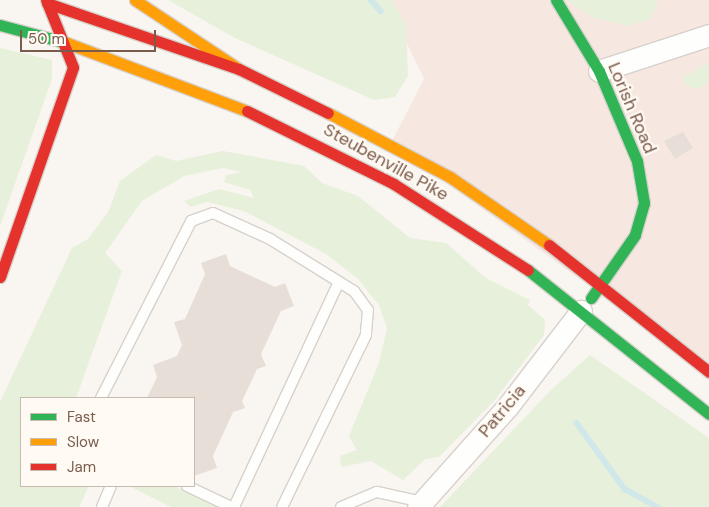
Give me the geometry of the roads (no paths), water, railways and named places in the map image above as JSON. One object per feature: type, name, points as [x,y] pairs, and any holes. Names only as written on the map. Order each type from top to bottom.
[{"type":"main road","points":[[136,0],[239,69]]},
{"type":"main road","name":"Lorish Road","points":[[556,0],[599,71],[637,161],[644,203],[634,235],[602,284],[581,310]]},
{"type":"main road","points":[[0,277],[73,67],[67,43],[43,1]]},
{"type":"main road","name":"Steubenville Pike","points":[[43,1],[239,69],[347,120],[450,177],[602,284],[709,372]]},
{"type":"main road","name":"Steubenville Pike","points":[[0,25],[67,43],[179,81],[335,152],[462,225],[581,310],[709,414]]},
{"type":"street","points":[[599,71],[709,35]]},
{"type":"street","name":"Patricia","points":[[420,504],[508,406],[581,310]]},
{"type":"lane","points":[[102,397],[191,221],[213,213],[270,239],[354,291],[368,310],[366,335],[282,507]]},
{"type":"lane","points":[[189,487],[232,507],[339,282]]},
{"type":"lane","points":[[102,507],[112,487]]},
{"type":"lane","points":[[341,507],[377,492],[420,504]]},
{"type":"waterway","points":[[371,0],[381,11]]},
{"type":"waterway","points":[[577,423],[625,489],[658,507]]}]
